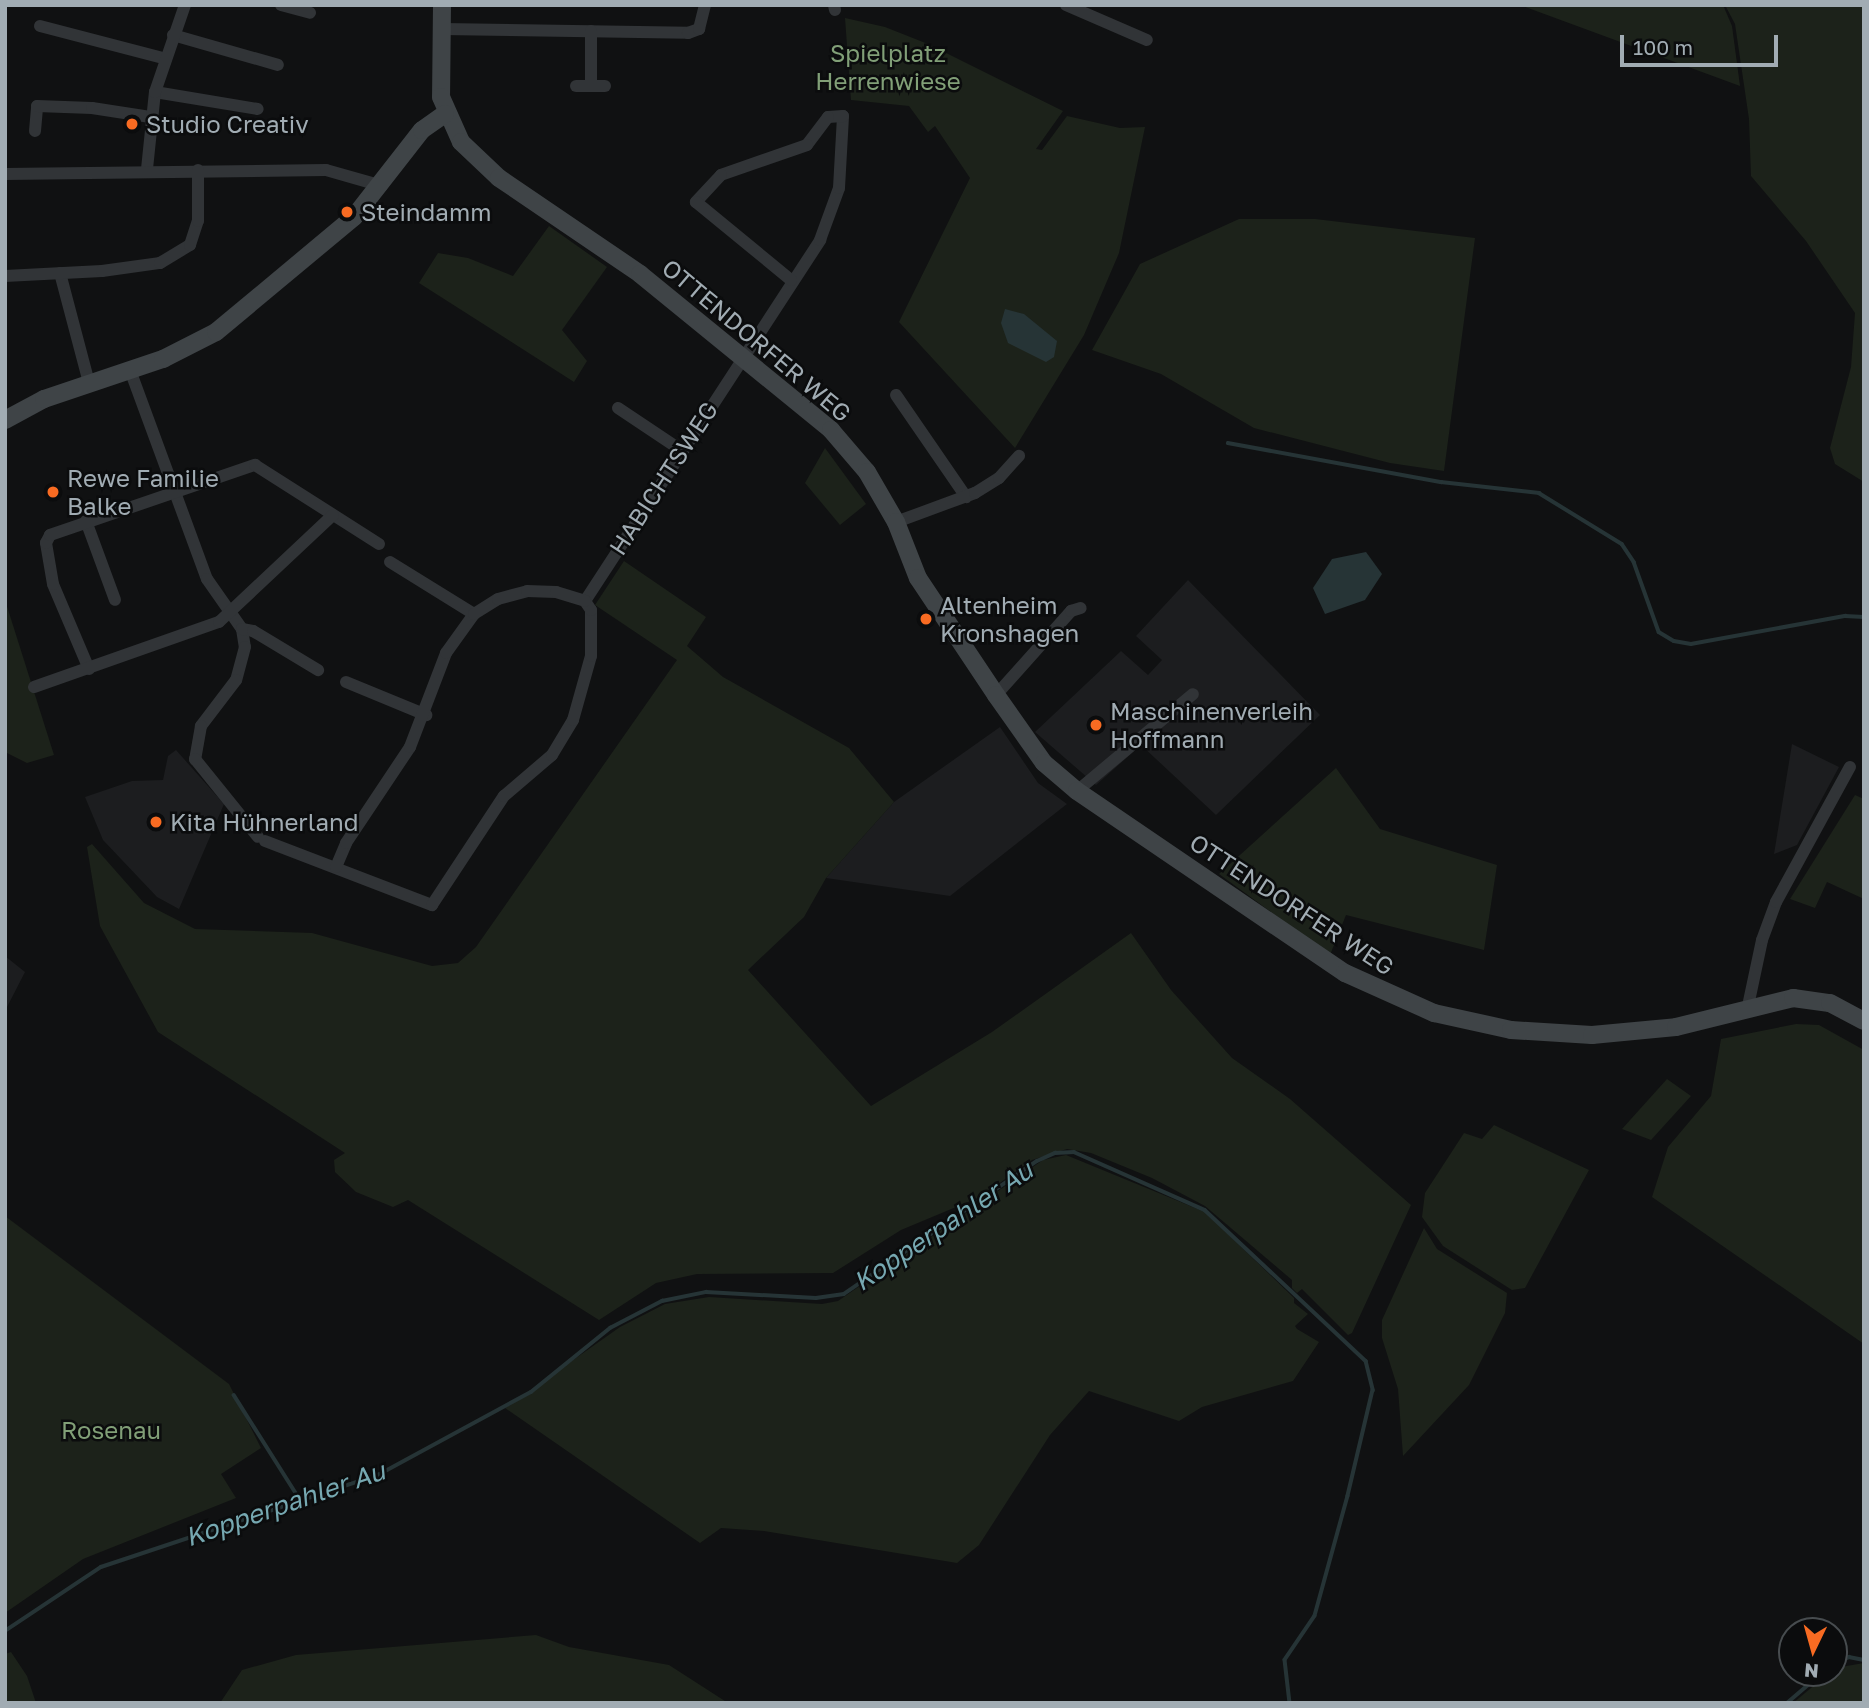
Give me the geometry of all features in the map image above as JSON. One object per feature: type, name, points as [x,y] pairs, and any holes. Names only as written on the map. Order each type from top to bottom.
[{"type":"main road","points":[[8,413],[131,370],[216,331],[342,228],[382,186],[422,130],[445,114],[440,91],[442,5]]},
{"type":"main road","name":"OTTENDORFER WEG","points":[[445,114],[461,142],[480,163],[640,274],[831,430],[867,472],[896,522],[918,578],[1044,763],[1077,791],[1345,974],[1434,1013],[1511,1030],[1592,1035],[1676,1027],[1776,999],[1814,1000],[1853,1013],[1864,1021]]},
{"type":"street","points":[[147,169],[150,117],[155,92],[163,58],[185,5]]},
{"type":"street","points":[[282,5],[310,13]]},
{"type":"street","points":[[442,29],[688,33],[699,29],[705,5]]},
{"type":"street","points":[[1066,5],[1147,40]]},
{"type":"street","points":[[40,26],[163,58]]},
{"type":"street","points":[[591,32],[591,83]]},
{"type":"street","points":[[173,35],[278,65]]},
{"type":"street","points":[[576,86],[591,83],[605,86]]},
{"type":"street","points":[[155,92],[258,109]]},
{"type":"street","points":[[36,131],[37,106],[92,108],[150,117]]},
{"type":"street","name":"HABICHTSWEG","points":[[585,601],[741,356],[820,240],[832,213],[844,158],[843,116],[828,117],[807,145],[721,176],[696,202],[791,280]]},
{"type":"street","points":[[5,174],[147,169],[327,170],[382,186]]},
{"type":"street","points":[[5,276],[160,262],[190,245],[198,221],[198,170]]},
{"type":"street","points":[[60,273],[89,383]]},
{"type":"street","points":[[131,370],[206,579],[230,616],[242,629],[253,631],[318,670]]},
{"type":"street","points":[[896,395],[966,497]]},
{"type":"street","points":[[618,408],[681,450]]},
{"type":"street","points":[[896,522],[966,497],[999,478],[1019,456]]},
{"type":"street","points":[[89,668],[65,620],[46,542],[50,535],[255,465],[379,544]]},
{"type":"street","points":[[34,687],[230,616],[333,515]]},
{"type":"street","points":[[86,522],[116,600]]},
{"type":"street","points":[[390,562],[474,614]]},
{"type":"street","points":[[242,629],[245,660],[236,680],[201,726],[193,750],[198,769],[261,839],[432,905],[504,796],[552,755],[578,708],[591,656],[591,610],[585,601],[556,592],[527,591],[498,599],[474,614],[446,653],[426,715],[396,771],[346,843],[337,867]]},
{"type":"street","points":[[996,695],[1071,611],[1081,608]]},
{"type":"street","points":[[346,682],[426,715]]},
{"type":"street","points":[[1077,791],[1193,694]]},
{"type":"street","points":[[1748,1006],[1762,940],[1776,902],[1850,766]]},
{"type":"shaded area","points":[[1005,309],[1024,314],[1057,341],[1054,357],[1046,362],[1008,343],[1001,323]]},
{"type":"shaded area","points":[[1366,552],[1382,574],[1365,600],[1325,614],[1313,588],[1332,559]]},
{"type":"shaded area","points":[[1188,580],[1320,715],[1216,815],[1141,745],[1096,785],[1035,732],[1121,651],[1148,675],[1162,660],[1136,636]]},
{"type":"shaded area","points":[[1000,727],[1038,783],[1067,804],[950,896],[826,878],[894,802]]},
{"type":"shaded area","points":[[1792,744],[1839,767],[1797,845],[1774,854]]},
{"type":"shaded area","name":"Kita Hühnerland","points":[[176,750],[224,804],[179,909],[157,897],[103,840],[85,797],[132,781],[163,780],[168,756]]},
{"type":"shaded area","points":[[5,956],[25,972],[5,1011]]},
{"type":"green space","points":[[1520,5],[1723,5],[1732,26],[1740,86]]},
{"type":"green space","points":[[1725,5],[1864,5],[1864,482],[1835,464],[1830,448],[1851,367],[1855,313],[1806,241],[1751,176],[1749,119],[1735,24]]},
{"type":"green space","name":"Spielplatz Herrenwiese","points":[[845,18],[885,27],[928,44],[1063,111],[1036,149],[1042,150],[1067,116],[1120,128],[1145,127],[1119,253],[1084,335],[1015,448],[899,322],[970,178],[935,126],[928,132],[909,106],[851,100]]},
{"type":"green space","points":[[1239,219],[1315,219],[1475,238],[1444,471],[1390,463],[1254,428],[1161,374],[1092,350],[1140,264]]},
{"type":"green space","points":[[549,226],[607,267],[562,330],[587,361],[574,382],[419,283],[438,253],[468,258],[513,276]]},
{"type":"green space","points":[[825,448],[866,504],[840,525],[805,483]]},
{"type":"green space","points":[[624,561],[706,617],[687,646],[723,677],[849,748],[894,802],[826,878],[804,917],[748,970],[871,1106],[992,1032],[1131,933],[1171,990],[1232,1058],[1290,1099],[1411,1205],[1352,1333],[1348,1335],[1302,1289],[1297,1293],[1292,1288],[1292,1280],[1205,1206],[1152,1178],[1091,1153],[1067,1149],[1032,1160],[980,1197],[901,1230],[833,1273],[697,1274],[656,1283],[599,1320],[408,1200],[393,1207],[356,1192],[335,1172],[334,1160],[345,1153],[158,1032],[100,926],[87,847],[92,844],[144,903],[195,929],[312,933],[432,966],[458,963],[476,947],[677,660],[595,605]]},
{"type":"green space","points":[[5,600],[54,755],[27,763],[5,752]]},
{"type":"green space","points":[[1336,768],[1380,829],[1497,865],[1484,950],[1346,915],[1330,955],[1219,874]]},
{"type":"green space","points":[[1855,795],[1864,799],[1864,899],[1827,882],[1815,908],[1790,899]]},
{"type":"green space","points":[[1796,1024],[1819,1025],[1864,1050],[1864,1344],[1652,1197],[1668,1147],[1711,1096],[1721,1039]]},
{"type":"green space","points":[[1667,1079],[1691,1096],[1651,1140],[1622,1129]]},
{"type":"green space","points":[[1494,1125],[1589,1170],[1525,1288],[1512,1290],[1443,1246],[1422,1217],[1425,1193],[1464,1133],[1482,1139]]},
{"type":"green space","points":[[1066,1155],[1205,1212],[1294,1298],[1294,1303],[1308,1314],[1295,1326],[1319,1342],[1293,1381],[1202,1407],[1179,1421],[1089,1391],[1050,1435],[979,1545],[957,1563],[764,1531],[721,1528],[700,1543],[505,1408],[620,1327],[665,1304],[709,1297],[822,1304],[838,1301],[1043,1160]]},
{"type":"green space","name":"Rosenau","points":[[5,1216],[229,1384],[261,1448],[221,1474],[236,1498],[83,1559],[5,1613]]},
{"type":"green space","points":[[1424,1228],[1437,1249],[1507,1293],[1505,1313],[1469,1385],[1403,1456],[1398,1389],[1382,1338],[1382,1320]]},
{"type":"green space","points":[[536,1635],[569,1647],[669,1665],[728,1703],[220,1703],[242,1670],[296,1655]]},
{"type":"green space","points":[[11,1652],[27,1676],[36,1703],[5,1703],[5,1654]]},
{"type":"green space","points":[[1864,1663],[1864,1703],[1793,1703],[1812,1687],[1848,1687],[1848,1666]]},
{"type":"waterway","points":[[1228,443],[1441,482],[1539,493],[1622,544],[1634,562],[1659,632],[1674,641],[1691,644],[1845,616],[1864,617]]},
{"type":"waterway","name":"Kopperpahler Au","points":[[5,1631],[101,1567],[378,1475],[531,1392],[610,1328],[662,1301],[706,1292],[816,1298],[844,1294],[1037,1161],[1055,1153],[1074,1152],[1205,1210],[1366,1361],[1373,1390],[1348,1496],[1315,1616],[1285,1660],[1290,1703]]},
{"type":"waterway","points":[[234,1395],[301,1501]]},
{"type":"waterway","points":[[1848,1658],[1864,1660]]},
{"type":"waterway","points":[[1787,1703],[1806,1687]]},
{"type":"place","name":"Studio Creativ","points":[[132,124]]},
{"type":"place","name":"Steindamm","points":[[347,212]]},
{"type":"place","name":"Rewe Familie Balke","points":[[53,492]]},
{"type":"place","name":"Altenheim Kronshagen","points":[[926,619]]},
{"type":"place","name":"Maschinenverleih Hoffmann","points":[[1096,725]]},
{"type":"place","name":"Kita Hühnerland","points":[[156,822]]}]
